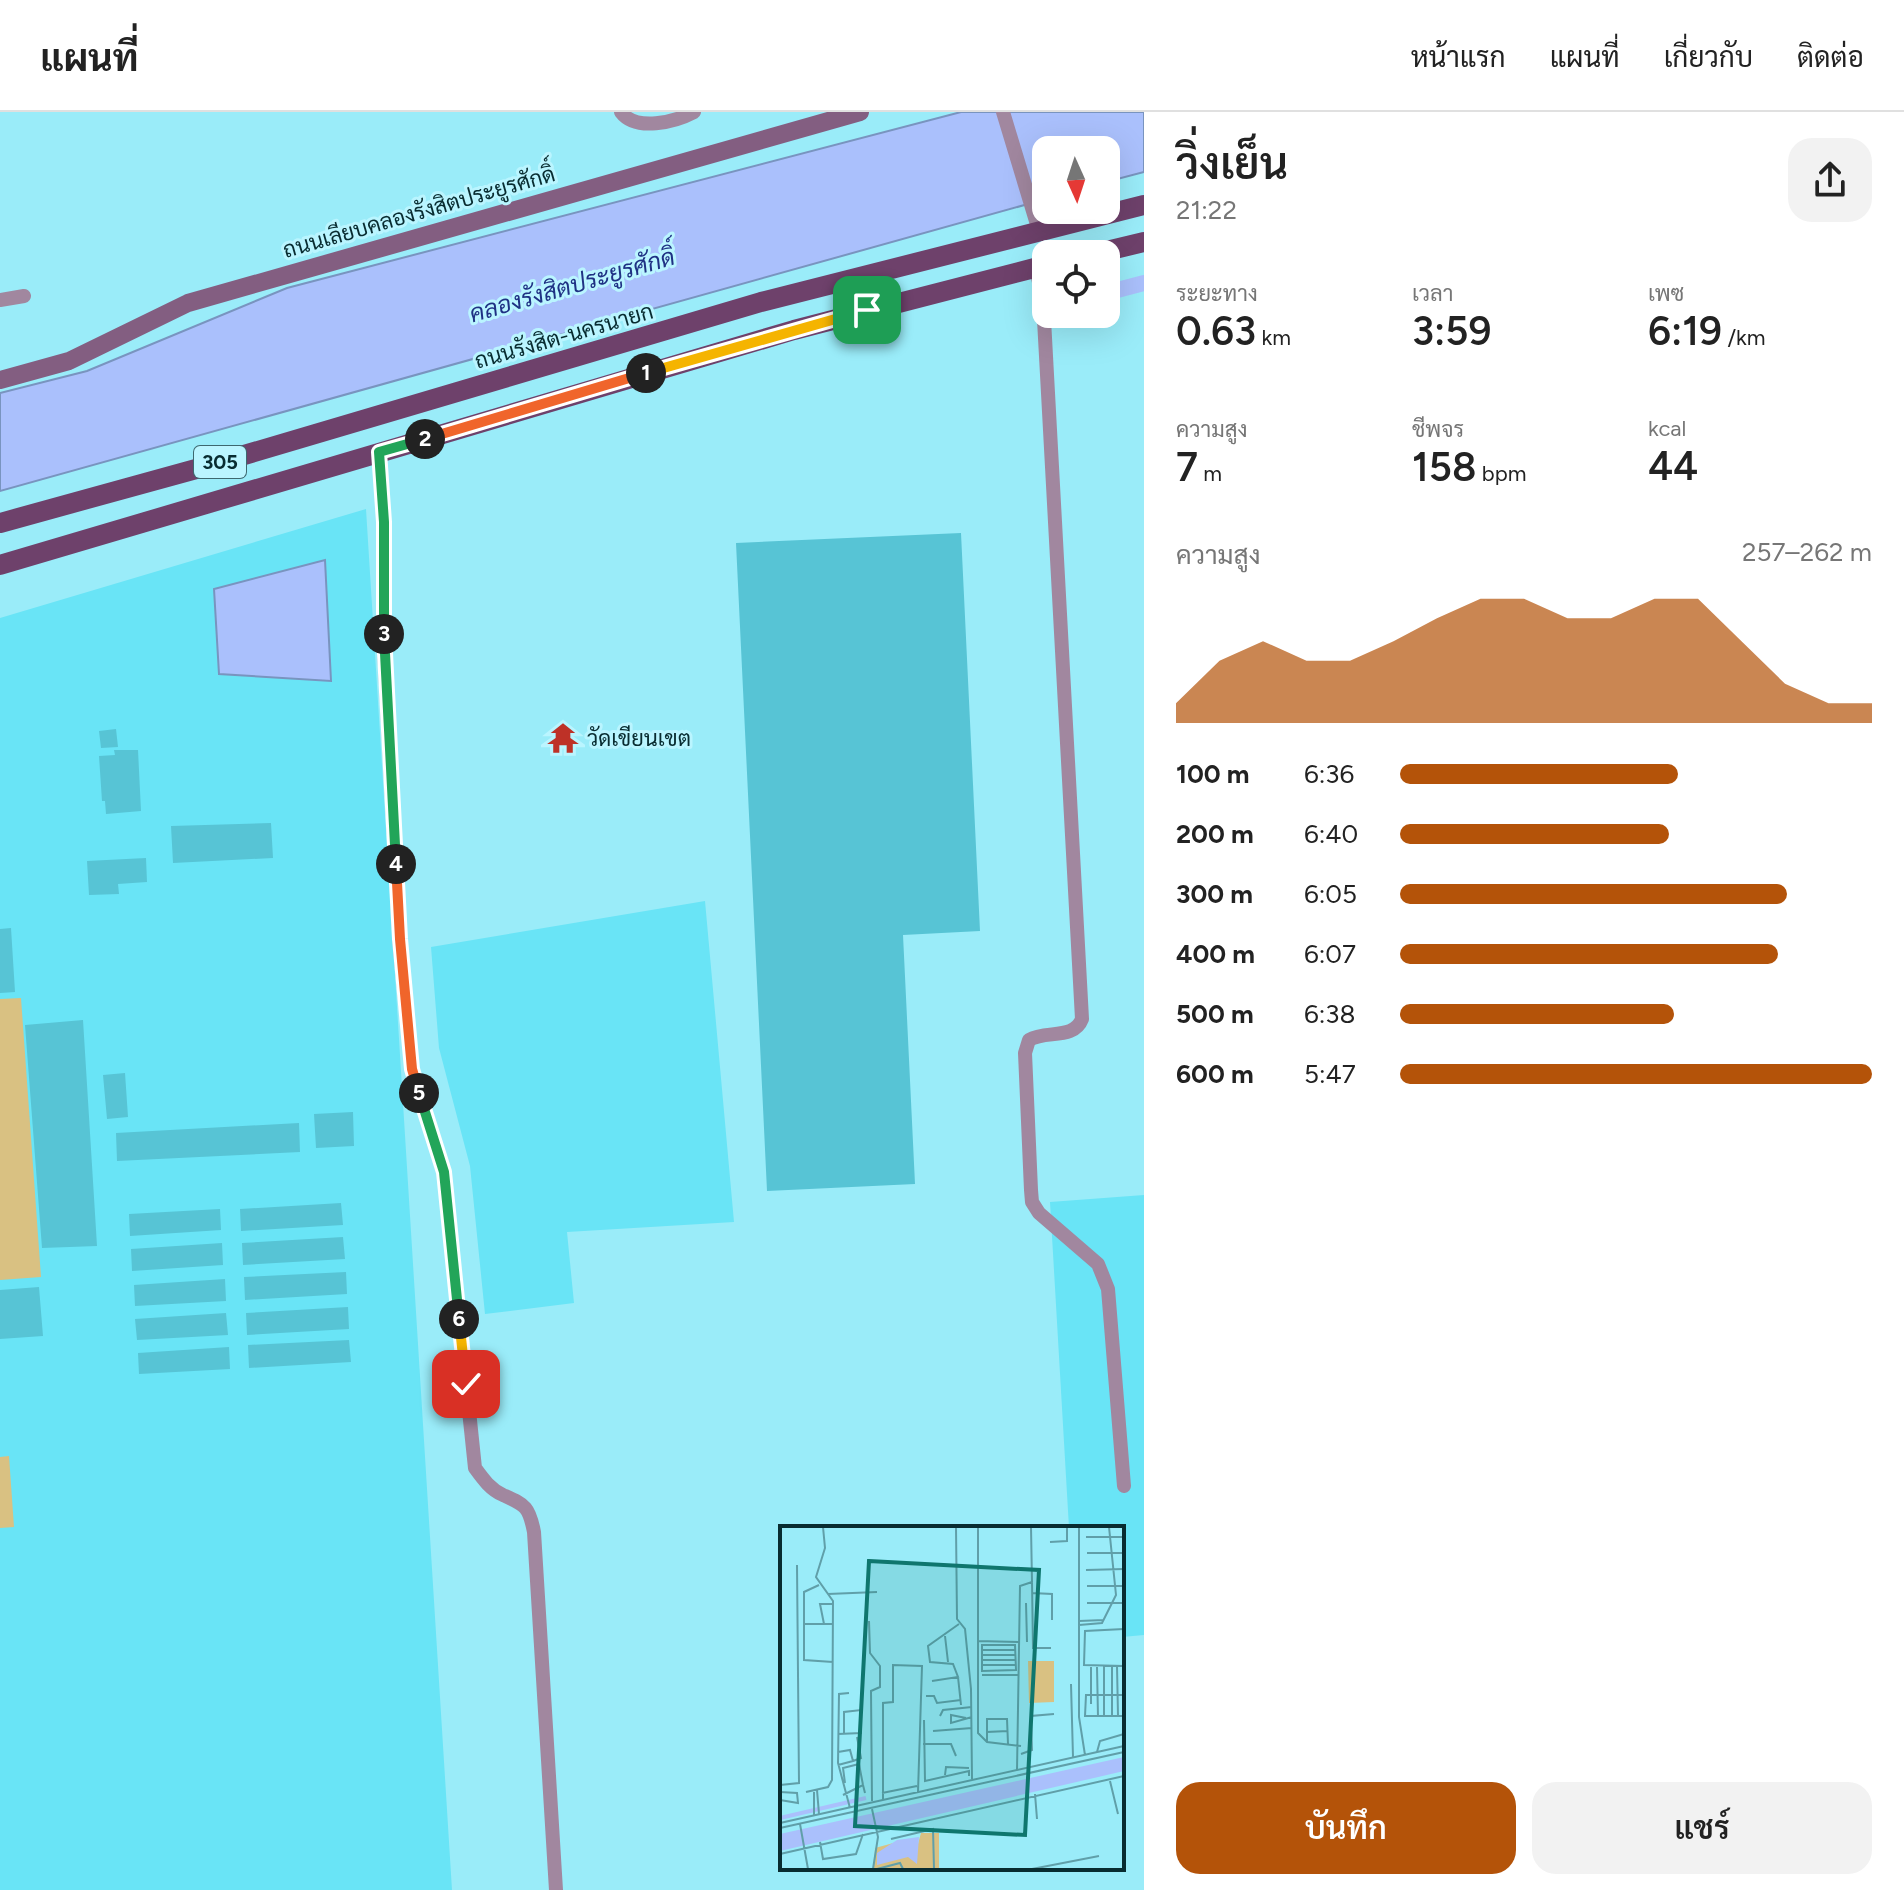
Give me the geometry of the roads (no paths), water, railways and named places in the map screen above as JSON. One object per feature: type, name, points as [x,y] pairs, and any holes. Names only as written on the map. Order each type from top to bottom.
[{"type":"main road","name":"ถนนรังสิต-นครนายก","points":[[0,523],[761,302],[1144,205]]},
{"type":"main road","points":[[1120,248],[1144,242]]},
{"type":"main road","name":"305","points":[[0,565],[794,330],[1032,268]]},
{"type":"street","points":[[621,112],[624,117],[638,122],[655,123],[680,120],[694,112]]},
{"type":"street","name":"ถนนเลียบคลองรังสิตประยูรศักดิ์","points":[[0,380],[69,361],[188,303],[860,112]]},
{"type":"street","points":[[1003,112],[1039,231]]},
{"type":"street","points":[[0,300],[24,296]]},
{"type":"street","points":[[1044,328],[1082,1019],[1073,1032],[1039,1035],[1029,1040],[1025,1053],[1031,1190],[1032,1202],[1039,1213],[1098,1264],[1103,1273],[1108,1289],[1124,1486]]},
{"type":"street","points":[[379,452],[384,522],[383,629],[400,939],[412,1069],[444,1172],[475,1468],[485,1483],[525,1506],[534,1532],[556,1890]]},
{"type":"water","name":"คลองรังสิตประยูรศักดิ์","points":[[961,112],[1144,112],[1144,172],[1120,178],[1120,136],[1032,136],[1032,203],[0,491],[0,393],[87,371],[287,288]]},
{"type":"water","points":[[325,560],[331,681],[219,674],[214,589]]},
{"type":"waterway","points":[[1120,289],[1144,283]]},
{"type":"place","name":"วัดเขียนเขต","points":[[563,738]]}]
